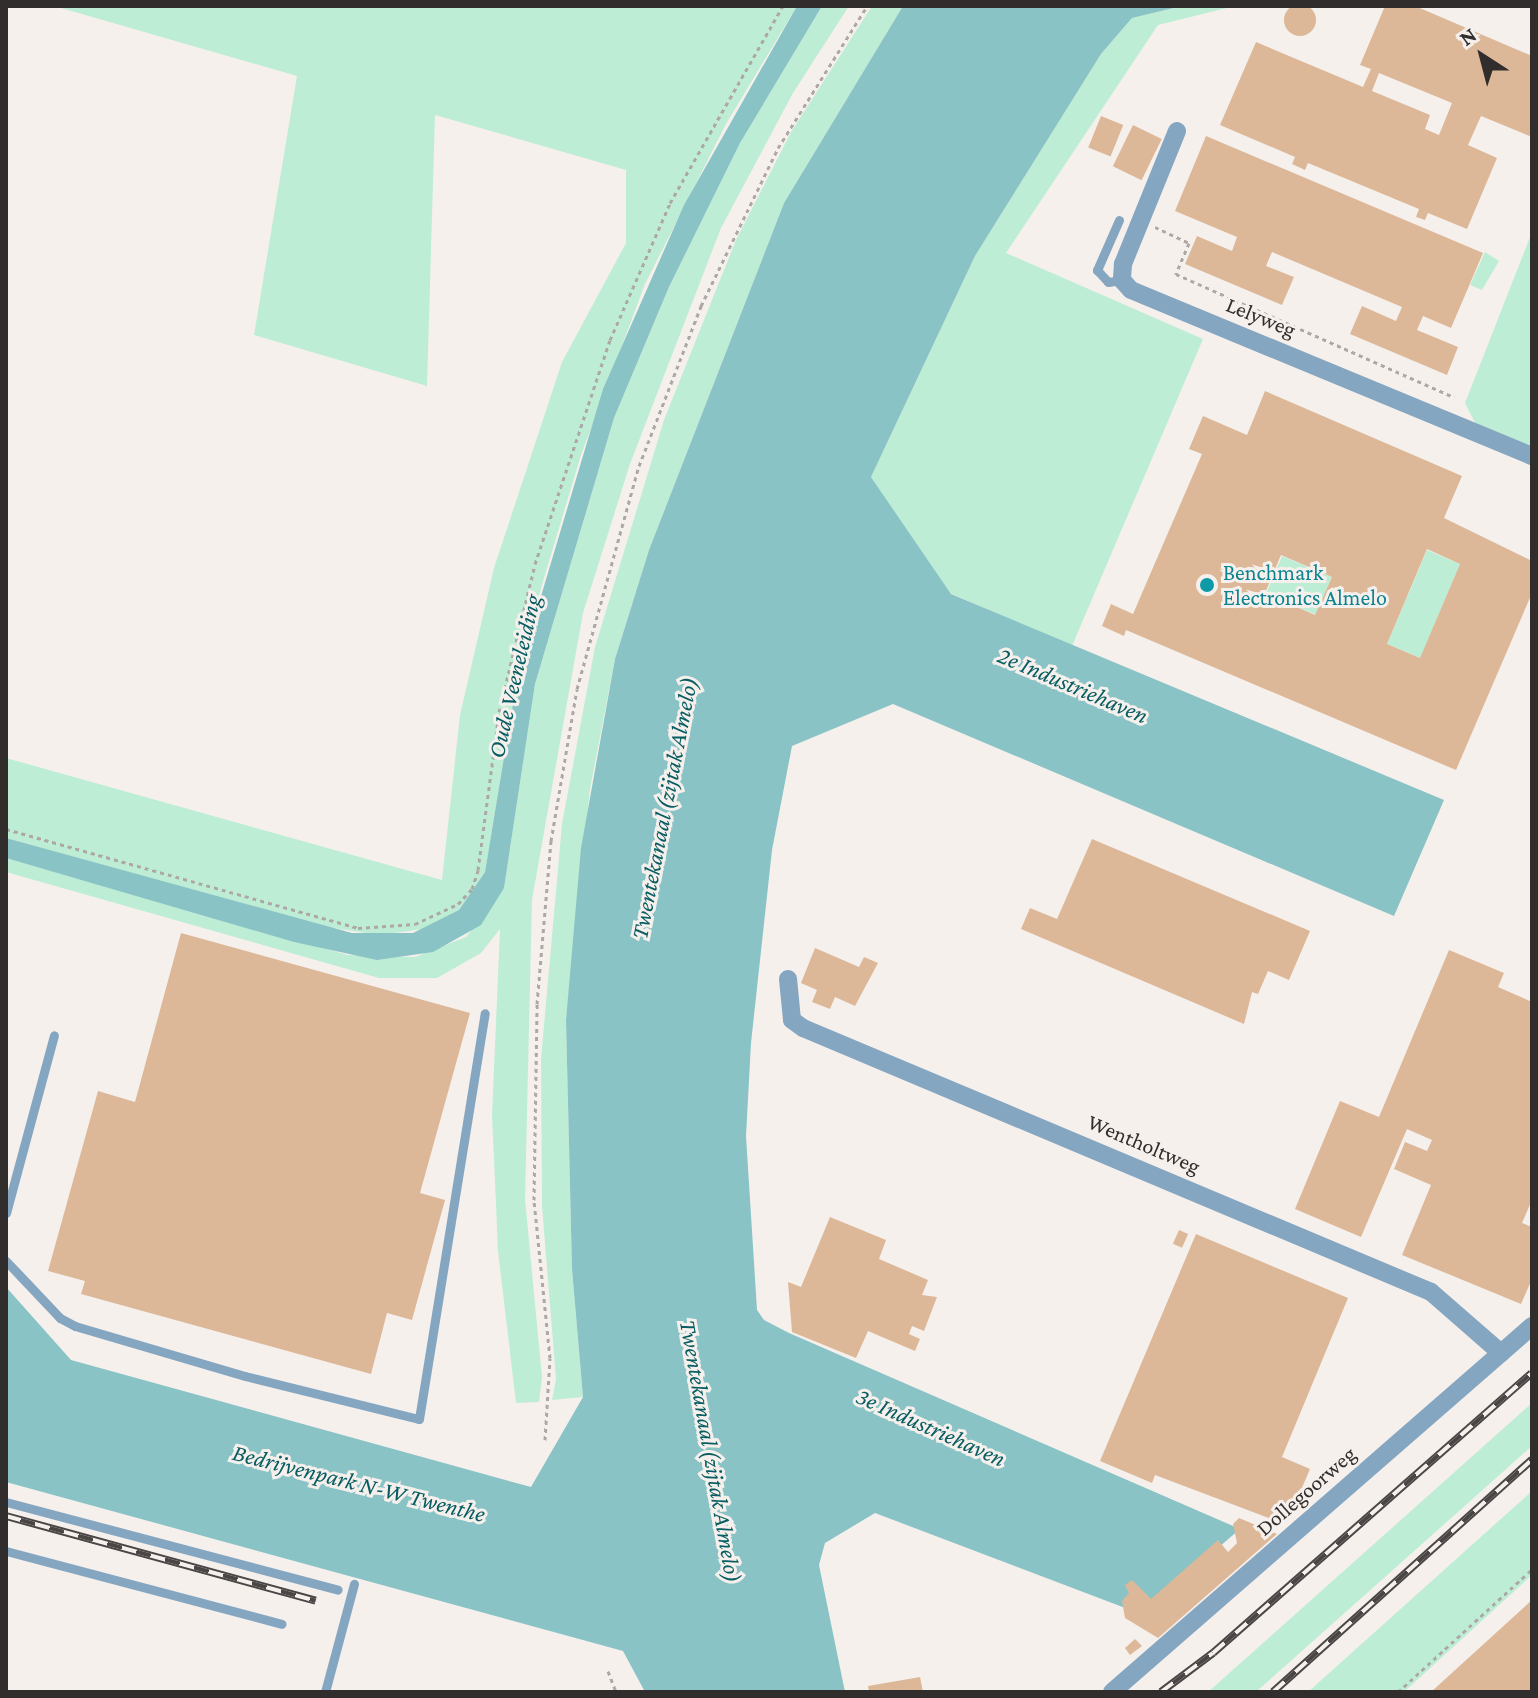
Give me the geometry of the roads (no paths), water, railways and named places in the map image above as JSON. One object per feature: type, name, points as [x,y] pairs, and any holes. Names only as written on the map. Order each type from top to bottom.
[{"type":"street","points":[[1122,280],[1141,221],[1177,131]]},
{"type":"street","name":"Lelyweg","points":[[1122,280],[1131,290],[1532,456]]},
{"type":"street","name":"Wentholtweg","points":[[788,979],[792,1020],[803,1028],[1431,1292],[1501,1353]]},
{"type":"street","name":"Dollegoorweg","points":[[1112,1692],[1532,1326]]},
{"type":"lane","points":[[1119,220],[1097,270],[1108,282],[1122,280]]},
{"type":"lane","points":[[6,1261],[60,1318],[75,1326],[245,1376],[419,1419],[485,1013]]},
{"type":"lane","points":[[6,1213],[54,1035]]},
{"type":"lane","points":[[6,1502],[338,1590]]},
{"type":"lane","points":[[6,1551],[282,1624]]},
{"type":"lane","points":[[325,1692],[354,1584]]},
{"type":"water","points":[[797,6],[822,6],[740,143],[669,287],[614,418],[535,684],[504,888],[481,925],[433,952],[377,960],[294,942],[6,858],[6,838],[352,933],[413,933],[459,910],[485,872],[518,673],[603,389],[684,205]]},
{"type":"water","points":[[903,6],[1182,6],[1132,18],[1101,54],[975,256],[871,477],[951,594],[1444,800],[1394,916],[893,704],[792,746],[772,850],[751,1043],[746,1136],[757,1310],[764,1320],[789,1333],[1240,1529],[1141,1614],[875,1513],[825,1543],[819,1565],[845,1692],[645,1692],[623,1651],[6,1482],[6,1287],[71,1360],[531,1487],[583,1397],[572,1269],[566,1020],[581,848],[615,659],[649,550],[784,203]]},
{"type":"railway","points":[[1161,1692],[1213,1653],[1532,1373]]},
{"type":"railway","points":[[1273,1692],[1532,1460]]},
{"type":"railway","points":[[6,1516],[316,1601]]},
{"type":"place","name":"Benchmark Electronics Almelo","points":[[1207,585]]},
{"type":"water label","name":"Oude Veeneleiding","points":[[514,676]]},
{"type":"water label","name":"2e Industriehaven","points":[[1073,685]]},
{"type":"water label","name":"Twentekanaal (zijtak Almelo)","points":[[664,808]]},
{"type":"water label","name":"3e Industriehaven","points":[[931,1427]]},
{"type":"water label","name":"Twentekanaal (zijtak Almelo)","points":[[711,1451]]},
{"type":"water label","name":"Bedrijvenpark N-W Twenthe","points":[[359,1483]]}]
